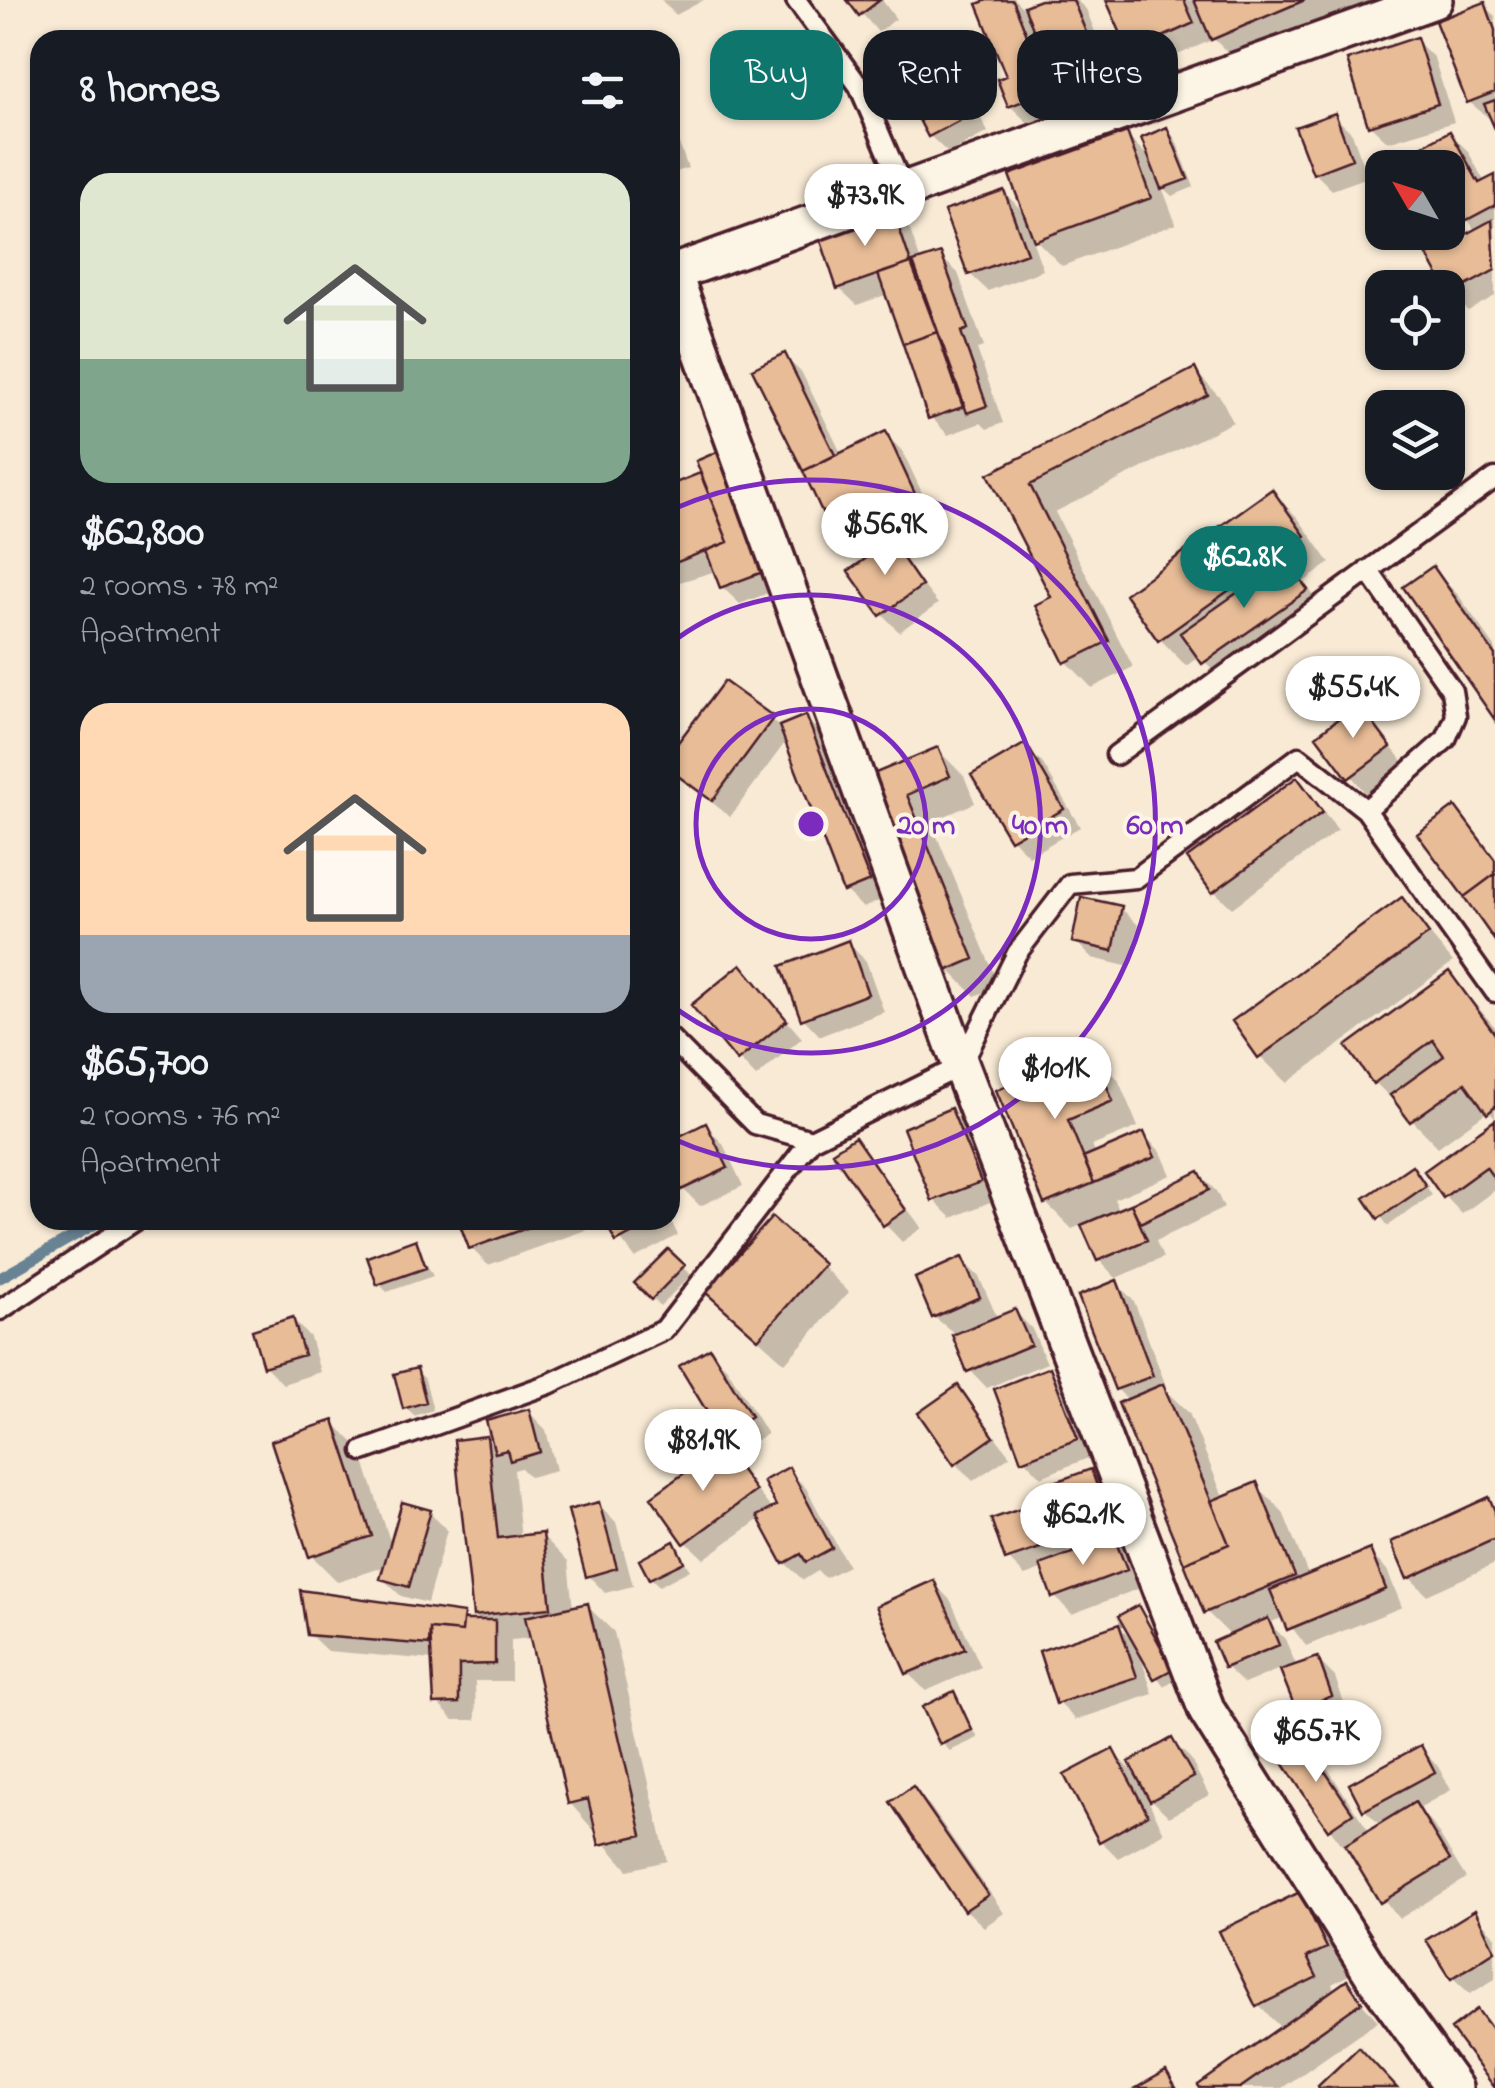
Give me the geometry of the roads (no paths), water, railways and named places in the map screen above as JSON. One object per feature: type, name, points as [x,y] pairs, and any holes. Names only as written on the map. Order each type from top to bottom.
[{"type":"street","points":[[680,270],[1434,0]]},
{"type":"street","points":[[680,295],[961,1066],[1207,1711],[1373,1975],[1454,2088]]},
{"type":"lane","points":[[796,0],[859,86],[904,190]]},
{"type":"lane","points":[[1116,755],[1495,478]]},
{"type":"lane","points":[[1366,810],[1446,739],[1456,716],[1452,691],[1368,570]]},
{"type":"lane","points":[[363,1450],[549,1384],[664,1330],[811,1140],[961,1066],[1017,954],[1070,884],[1136,878],[1298,757],[1366,810],[1495,992]]},
{"type":"lane","points":[[680,1048],[755,1124],[811,1140]]},
{"type":"lane","points":[[0,1310],[121,1230]]},
{"type":"waterway","points":[[0,1278],[84,1230]]}]
